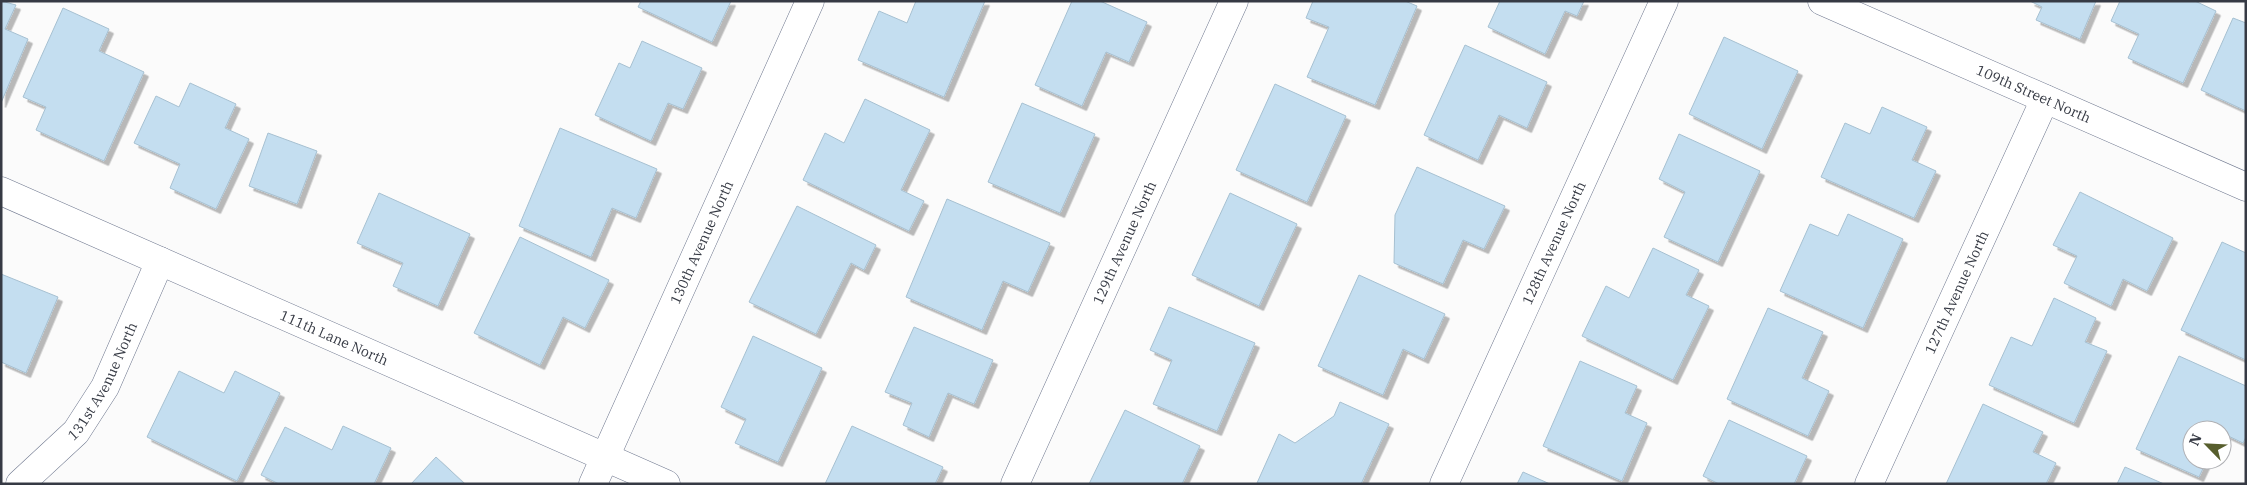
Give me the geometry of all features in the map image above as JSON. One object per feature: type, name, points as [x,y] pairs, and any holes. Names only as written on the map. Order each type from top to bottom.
[{"type":"street","name":"130th Avenue North","points":[[593,484],[810,1]]},
{"type":"street","name":"129th Avenue North","points":[[1015,484],[1234,1]]},
{"type":"street","name":"128th Avenue North","points":[[1444,484],[1664,1]]},
{"type":"street","name":"109th Street North","points":[[1822,1],[2246,187]]},
{"type":"street","name":"127th Avenue North","points":[[1869,484],[2045,99]]},
{"type":"street","name":"111th Lane North","points":[[1,191],[666,484]]},
{"type":"street","name":"131st Avenue North","points":[[20,484],[76,432],[105,387],[160,261]]},
{"type":"building","points":[[1,1],[16,5],[5,29],[28,39],[1,103]]},
{"type":"building","points":[[641,1],[731,1],[712,42],[638,7]]},
{"type":"building","points":[[916,1],[985,1],[944,97],[858,60],[879,11],[907,23]]},
{"type":"building","points":[[1072,1],[1100,1],[1147,22],[1129,62],[1106,52],[1082,106],[1035,85]]},
{"type":"building","points":[[1313,1],[1405,1],[1417,6],[1375,105],[1307,77],[1329,27],[1306,18]]},
{"type":"building","points":[[1500,1],[1584,1],[1577,16],[1565,11],[1545,54],[1488,27]]},
{"type":"building","points":[[2030,1],[2096,1],[2080,39],[2036,20],[2042,7]]},
{"type":"building","points":[[2120,1],[2195,1],[2216,11],[2183,83],[2128,58],[2139,34],[2111,21]]},
{"type":"building","points":[[63,8],[109,29],[99,51],[144,72],[104,161],[36,130],[46,107],[23,97]]},
{"type":"building","points":[[2233,18],[2246,23],[2246,111],[2201,90]]},
{"type":"building","points":[[1724,37],[1798,71],[1762,149],[1689,114]]},
{"type":"building","points":[[642,41],[702,68],[683,109],[668,103],[651,141],[595,115],[619,63],[630,68]]},
{"type":"building","points":[[1465,45],[1547,82],[1527,128],[1499,115],[1478,160],[1424,135]]},
{"type":"building","points":[[190,83],[236,104],[225,128],[249,139],[216,209],[170,188],[180,164],[134,143],[156,96],[179,107]]},
{"type":"building","points":[[1275,84],[1346,116],[1307,202],[1236,170]]},
{"type":"building","points":[[865,99],[930,130],[901,190],[924,201],[909,231],[803,180],[825,133],[844,143]]},
{"type":"building","points":[[1022,103],[1095,134],[1060,213],[988,182]]},
{"type":"building","points":[[1882,107],[1927,127],[1912,160],[1936,171],[1914,218],[1821,177],[1845,123],[1870,134]]},
{"type":"building","points":[[560,128],[657,169],[636,218],[612,208],[591,257],[519,226]]},
{"type":"building","points":[[268,133],[317,151],[297,204],[249,186]]},
{"type":"building","points":[[1679,134],[1760,171],[1718,262],[1664,237],[1685,192],[1659,179]]},
{"type":"building","points":[[1417,167],[1505,206],[1484,249],[1463,240],[1443,284],[1394,263],[1395,215]]},
{"type":"building","points":[[2080,192],[2173,238],[2147,291],[2123,279],[2111,306],[2064,283],[2077,256],[2053,245]]},
{"type":"building","points":[[379,193],[470,234],[438,306],[393,286],[403,263],[357,243]]},
{"type":"building","points":[[1230,193],[1297,224],[1259,306],[1192,275]]},
{"type":"building","points":[[947,199],[1050,243],[1028,292],[1003,281],[982,330],[906,297]]},
{"type":"building","points":[[797,206],[876,245],[864,270],[851,263],[816,334],[749,302]]},
{"type":"building","points":[[1848,214],[1903,239],[1863,328],[1780,291],[1810,224],[1838,236]]},
{"type":"building","points":[[520,237],[609,280],[585,328],[563,317],[540,365],[474,333]]},
{"type":"building","points":[[2222,242],[2246,253],[2246,360],[2181,330]]},
{"type":"building","points":[[1653,248],[1699,270],[1686,295],[1709,306],[1673,380],[1582,336],[1606,286],[1629,298]]},
{"type":"building","points":[[1,274],[58,297],[26,373],[1,362]]},
{"type":"building","points":[[1359,275],[1445,314],[1424,359],[1403,349],[1383,395],[1318,366]]},
{"type":"building","points":[[2054,298],[2096,318],[2085,342],[2107,351],[2074,423],[1989,385],[2011,337],[2032,346]]},
{"type":"building","points":[[1169,307],[1255,343],[1217,431],[1153,404],[1172,360],[1150,350]]},
{"type":"building","points":[[1768,308],[1823,332],[1802,378],[1829,391],[1808,436],[1727,399]]},
{"type":"building","points":[[914,327],[993,360],[974,404],[948,393],[929,437],[903,425],[912,403],[885,392]]},
{"type":"building","points":[[753,336],[822,368],[778,462],[735,443],[746,419],[721,407]]},
{"type":"building","points":[[2179,356],[2246,386],[2246,437],[2243,443],[2232,438],[2232,420],[2182,420],[2182,469],[2136,449]]},
{"type":"building","points":[[1580,361],[1637,386],[1625,413],[1647,423],[1622,481],[1543,446]]},
{"type":"building","points":[[179,371],[224,393],[235,371],[280,393],[237,481],[147,437]]},
{"type":"building","points":[[1340,402],[1389,424],[1361,484],[1257,483],[1279,434],[1295,443],[1334,416]]},
{"type":"building","points":[[1983,404],[2043,432],[2033,452],[2056,463],[2046,484],[1946,484]]},
{"type":"building","points":[[1125,410],[1200,446],[1182,484],[1089,484]]},
{"type":"building","points":[[1729,420],[1807,456],[1794,484],[1719,484],[1703,476]]},
{"type":"building","points":[[343,426],[391,448],[374,484],[279,484],[261,475],[285,427],[332,450]]},
{"type":"building","points":[[852,426],[943,467],[935,484],[825,484]]},
{"type":"building","points":[[436,457],[465,484],[411,484]]},
{"type":"building","points":[[2125,467],[2164,484],[2117,484]]},
{"type":"building","points":[[2183,470],[2202,470],[2199,477]]},
{"type":"building","points":[[1523,472],[1550,484],[1517,484]]}]
